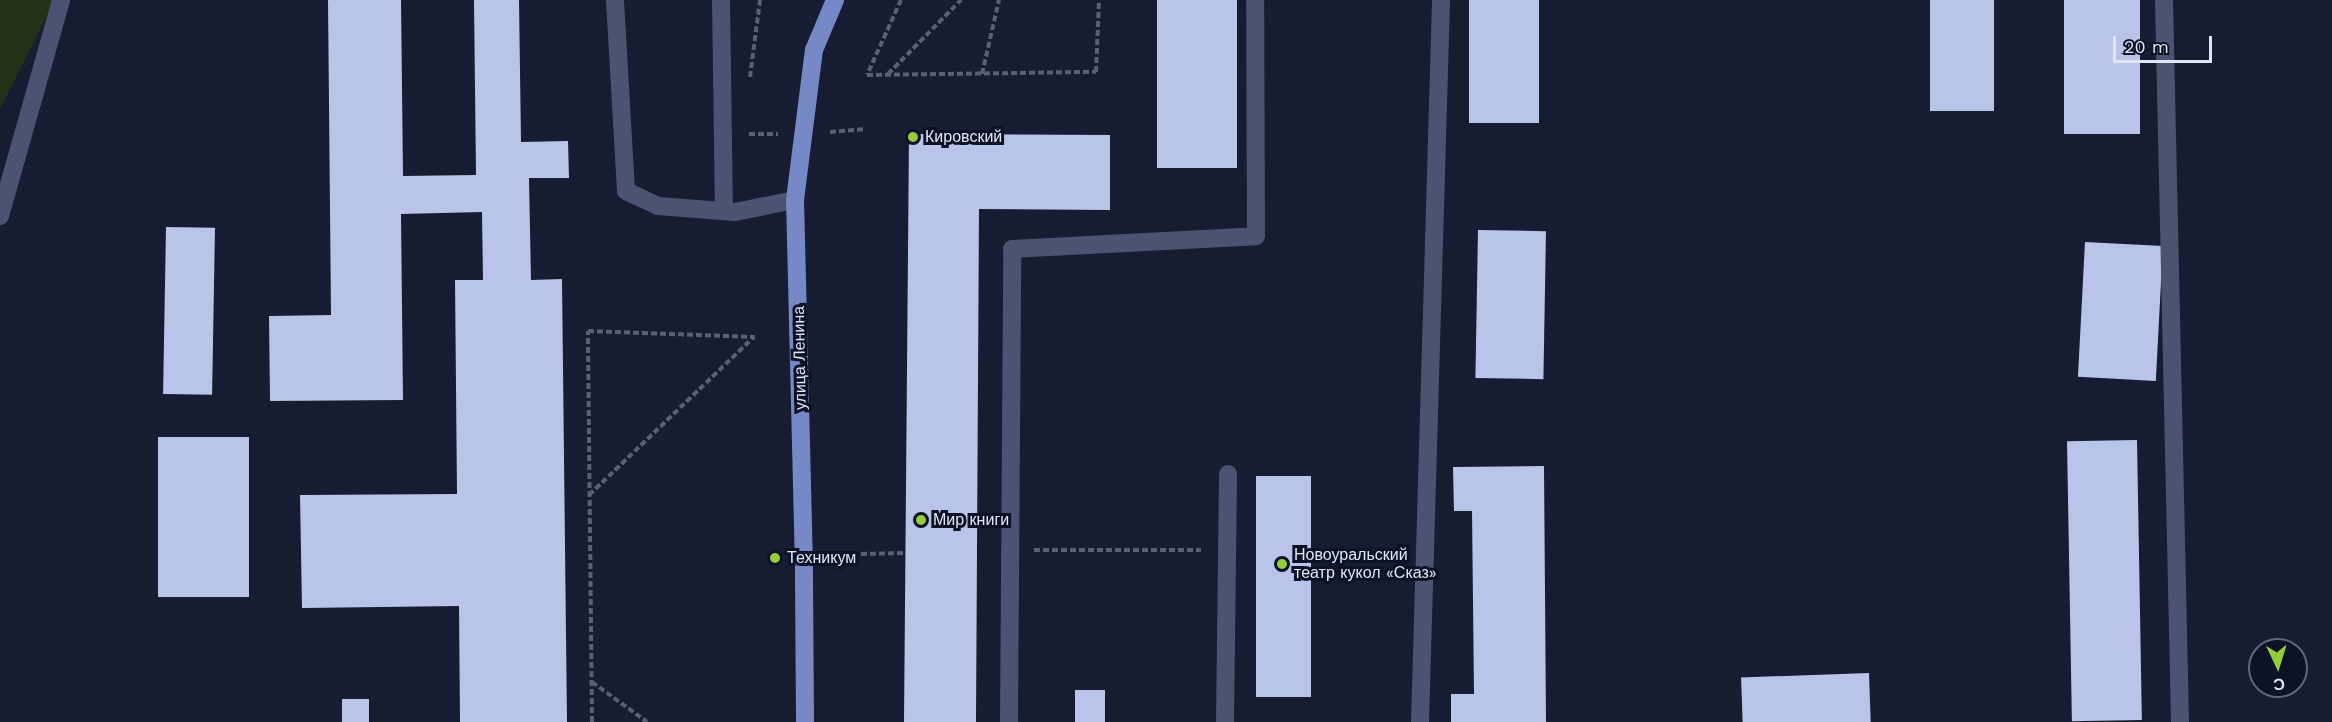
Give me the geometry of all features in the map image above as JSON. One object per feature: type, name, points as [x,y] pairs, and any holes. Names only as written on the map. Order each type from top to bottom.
[{"type":"main road","name":"улица Ленина","points":[[805,722],[804,567],[795,200],[814,50],[835,0]]},
{"type":"street","points":[[0,216],[61,0]]},
{"type":"street","points":[[615,0],[626,191],[658,206],[735,212],[795,200]]},
{"type":"street","points":[[721,0],[724,210]]},
{"type":"street","points":[[1009,722],[1012,249],[1256,236],[1255,0]]},
{"type":"street","points":[[1420,722],[1441,0]]},
{"type":"street","points":[[2164,0],[2180,722]]},
{"type":"street","points":[[1225,722],[1228,474]]},
{"type":"path","points":[[750,78],[760,0]]},
{"type":"path","points":[[901,0],[867,75],[1096,72],[1098,0]]},
{"type":"path","points":[[887,75],[961,0]]},
{"type":"path","points":[[982,74],[999,0]]},
{"type":"path","points":[[743,135],[802,134],[865,129]]},
{"type":"path","points":[[590,495],[755,337],[588,331],[592,722]]},
{"type":"path","points":[[1010,550],[1228,550]]},
{"type":"path","points":[[861,554],[906,553]]},
{"type":"path","points":[[591,681],[647,722]]},
{"type":"green space","points":[[0,0],[55,0],[0,109]]},
{"type":"building","points":[[328,0],[401,0],[403,176],[476,175],[474,0],[519,0],[521,142],[568,141],[569,178],[529,178],[531,280],[562,279],[567,722],[460,722],[459,606],[302,608],[300,495],[457,494],[455,280],[483,280],[482,212],[401,214],[403,400],[270,401],[269,316],[331,315]]},
{"type":"building","points":[[1157,0],[1237,0],[1237,168],[1157,168]]},
{"type":"building","points":[[1469,0],[1539,0],[1539,123],[1469,123]]},
{"type":"building","points":[[1930,0],[1994,0],[1994,111],[1930,111]]},
{"type":"building","points":[[2064,0],[2140,0],[2140,134],[2064,134]]},
{"type":"building","points":[[909,134],[1110,135],[1110,210],[979,209],[976,722],[904,722]]},
{"type":"building","points":[[166,227],[215,228],[212,395],[163,394]]},
{"type":"building","points":[[1478,230],[1546,231],[1543,379],[1475,378]]},
{"type":"building","points":[[2085,242],[2163,246],[2156,381],[2078,377]]},
{"type":"building","points":[[158,437],[249,437],[249,597],[158,597]]},
{"type":"building","points":[[2137,440],[2142,720],[2072,721],[2067,441]]},
{"type":"building","points":[[1544,466],[1546,722],[1451,722],[1451,694],[1474,694],[1472,511],[1454,511],[1453,467]]},
{"type":"building","points":[[1256,476],[1311,476],[1311,697],[1256,697]]},
{"type":"building","points":[[1869,673],[1871,722],[1743,722],[1741,677]]},
{"type":"building","points":[[1075,690],[1105,690],[1105,722],[1075,722]]},
{"type":"building","points":[[342,699],[369,699],[369,722],[342,722]]},
{"type":"place","name":"Кировский","points":[[913,137]]},
{"type":"place","name":"Мир книги","points":[[921,520]]},
{"type":"place","name":"Техникум","points":[[775,558]]},
{"type":"place","name":"Новоуральский театр кукол «Сказ»","points":[[1282,564]]}]
